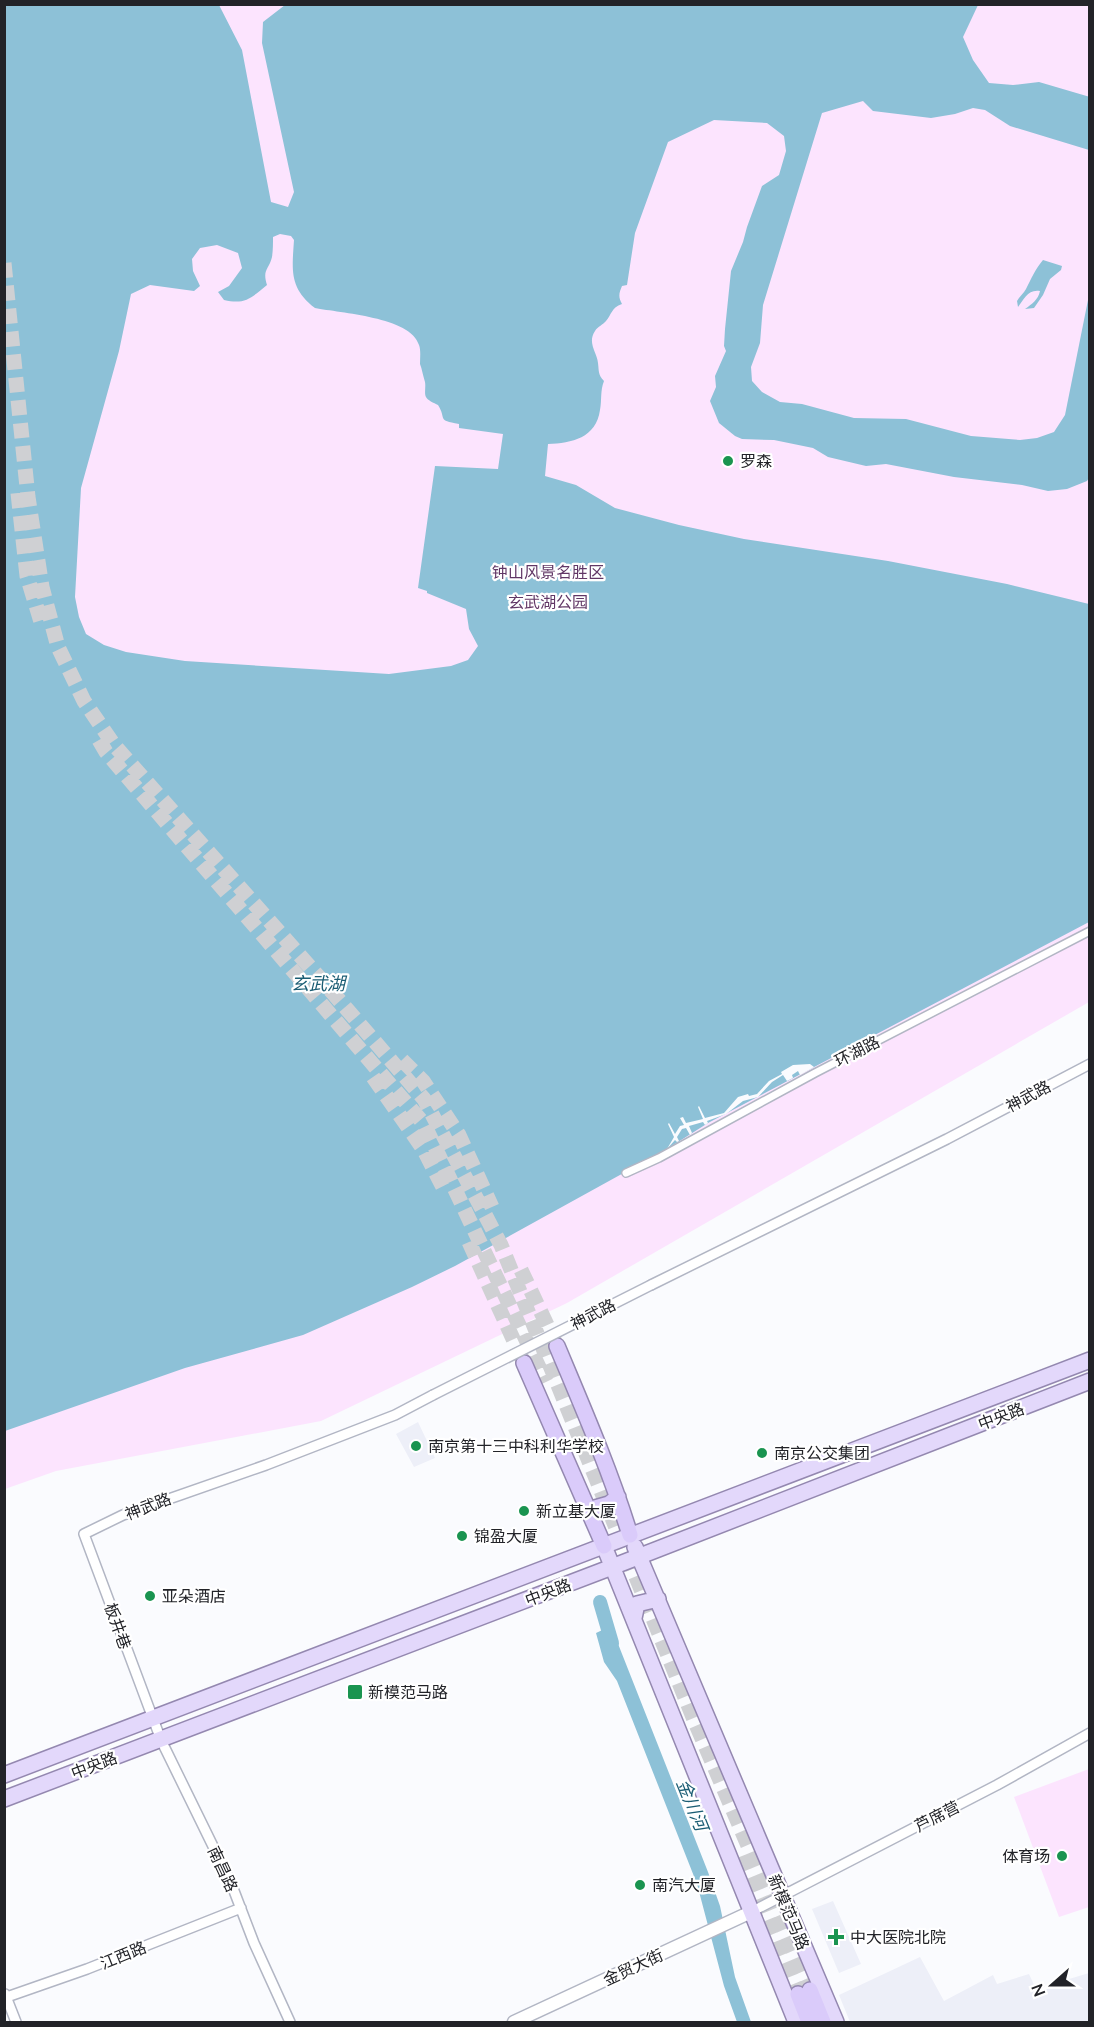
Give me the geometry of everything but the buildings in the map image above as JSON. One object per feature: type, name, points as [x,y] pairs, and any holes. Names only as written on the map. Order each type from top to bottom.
[{"type":"highway","points":[[557,1346],[597,1439],[630,1535]]},
{"type":"highway","points":[[524,1364],[604,1546]]},
{"type":"highway","points":[[588,1510],[609,1504],[618,1497]]},
{"type":"highway","points":[[809,2022],[804,1992],[823,2022]]},
{"type":"main road","name":"中央路","points":[[4,1775],[1089,1360]]},
{"type":"main road","name":"中央路","points":[[4,1799],[612,1567],[1089,1381]]},
{"type":"main road","name":"新模范马路","points":[[630,1535],[836,2022]]},
{"type":"main road","name":"新模范马路","points":[[604,1546],[796,2022]]},
{"type":"main road","points":[[634,1618],[637,1604],[658,1599]]},
{"type":"street","name":"环湖路","points":[[626,1173],[659,1158],[814,1073],[1089,931]]},
{"type":"street","name":"神武路","points":[[84,1534],[123,1515],[266,1465],[395,1415],[937,1144],[1089,1064]]},
{"type":"street","name":"板井巷","points":[[84,1534],[152,1718]]},
{"type":"street","name":"南昌路","points":[[152,1718],[231,1883],[290,2022]]},
{"type":"street","name":"芦席营","points":[[751,1912],[998,1785],[1089,1733]]},
{"type":"street","name":"江西路","points":[[5,1996],[87,1970],[241,1908]]},
{"type":"street","name":"金贸大街","points":[[514,2022],[751,1912]]},
{"type":"street","points":[[5,1996],[16,2022]]},
{"type":"shaded area","name":"南京第十三中科利华学校","points":[[418,1422],[435,1458],[414,1467],[396,1434]]},
{"type":"shaded area","name":"中大医院北院","points":[[833,1901],[861,1964],[839,1973],[812,1909]]},
{"type":"shaded area","points":[[920,1957],[944,2001],[993,1975],[997,1984],[1029,1974],[1036,1989],[1089,1973],[1089,2022],[850,2022],[839,1995]]},
{"type":"green space","name":"玄武湖","points":[[4,5],[1090,5],[1089,1002],[567,1303],[321,1421],[56,1471],[5,1489]]},
{"type":"green space","name":"体育场","points":[[1089,1769],[1089,1907],[1059,1917],[1014,1797]]},
{"type":"water","name":"玄武湖","points":[[4,5],[219,5],[242,50],[271,202],[288,207],[294,192],[262,43],[263,22],[285,5],[978,5],[963,37],[973,60],[989,83],[1013,85],[1039,82],[1090,97],[1089,150],[1010,126],[985,110],[973,108],[931,118],[873,111],[863,101],[822,113],[763,305],[760,343],[751,367],[752,381],[762,392],[780,402],[802,404],[854,418],[906,419],[971,436],[1020,440],[1037,438],[1054,432],[1065,415],[1089,295],[1090,476],[1087,481],[1067,489],[1048,491],[886,464],[866,466],[828,457],[813,448],[774,440],[742,439],[719,423],[710,401],[716,387],[715,376],[726,351],[725,329],[731,271],[762,186],[779,175],[786,151],[784,136],[767,123],[714,120],[668,142],[635,233],[627,285],[622,286],[620,293],[622,304],[614,309],[593,335],[592,343],[599,373],[604,381],[598,419],[594,427],[582,437],[548,444],[545,476],[576,485],[615,508],[679,525],[744,539],[888,561],[1007,584],[1089,604],[1089,922],[708,1123],[667,1149],[455,1266],[412,1287],[303,1335],[185,1368],[5,1431]],"holes":[[[280,234],[291,236],[294,240],[294,278],[296,286],[307,301],[315,308],[373,318],[403,328],[419,345],[425,395],[438,405],[443,418],[459,424],[459,428],[503,434],[498,469],[435,466],[418,588],[466,609],[469,629],[478,646],[468,660],[451,666],[389,674],[185,661],[126,652],[104,645],[86,634],[79,617],[75,597],[81,488],[119,351],[131,294],[150,285],[194,291],[200,286],[193,271],[192,259],[200,248],[217,245],[238,253],[242,268],[229,286],[218,292],[224,300],[243,301],[267,285],[266,273],[272,257],[273,237]]]},
{"type":"water","points":[[1043,260],[1062,266],[1061,270],[1050,279],[1034,308],[1025,309],[1036,299],[1040,291],[1029,293],[1018,307],[1017,301]]},
{"type":"water","points":[[611,1626],[708,1872],[720,1906],[735,1977],[751,2022],[737,2022],[724,1986],[697,1884],[617,1681],[604,1662],[596,1633]]},
{"type":"pier","points":[[810,1064],[814,1067],[800,1075],[798,1071],[792,1075],[793,1078],[787,1081],[783,1075],[772,1082],[758,1097],[743,1101],[726,1114],[707,1121],[705,1125],[703,1122],[689,1126],[692,1133],[690,1135],[686,1128],[682,1129],[677,1137],[679,1141],[675,1140],[667,1149],[674,1137],[669,1123],[675,1134],[680,1126],[684,1125],[680,1118],[683,1117],[686,1123],[703,1119],[699,1106],[705,1118],[724,1113],[738,1097],[757,1094],[769,1081],[793,1065]]},
{"type":"waterway","name":"金川河","points":[[600,1602],[612,1643]]},
{"type":"tunnel","points":[[4,263],[28,497],[42,587],[58,647],[84,701],[114,745],[424,1099],[501,1245],[695,1722],[810,1990]]},
{"type":"tunnel","points":[[18,493],[27,576],[42,625]]},
{"type":"tunnel","points":[[99,740],[106,752],[424,1124],[546,1382]]},
{"type":"tunnel","points":[[402,1060],[423,1081],[459,1135],[492,1207]]},
{"type":"tunnel","points":[[373,1077],[424,1150],[446,1193]]},
{"type":"tunnel","points":[[469,1242],[524,1363]]},
{"type":"tunnel","points":[[521,1270],[557,1346]]},
{"type":"tunnel","points":[[742,1856],[798,1994]]},
{"type":"place","name":"罗森","points":[[728,461]]},
{"type":"place","name":"南京第十三中科利华学校","points":[[416,1446]]},
{"type":"place","name":"南京公交集团","points":[[762,1453]]},
{"type":"place","name":"新立基大厦","points":[[524,1511]]},
{"type":"place","name":"锦盈大厦","points":[[462,1536]]},
{"type":"place","name":"亚朵酒店","points":[[150,1596]]},
{"type":"place","name":"新模范马路","points":[[355,1692]]},
{"type":"place","name":"体育场","points":[[1062,1856]]},
{"type":"place","name":"南汽大厦","points":[[640,1885]]},
{"type":"place","name":"中大医院北院","points":[[836,1937]]},
{"type":"park label","name":"钟山风景名胜区","points":[[548,572]]},
{"type":"park label","name":"玄武湖公园","points":[[548,602]]}]
